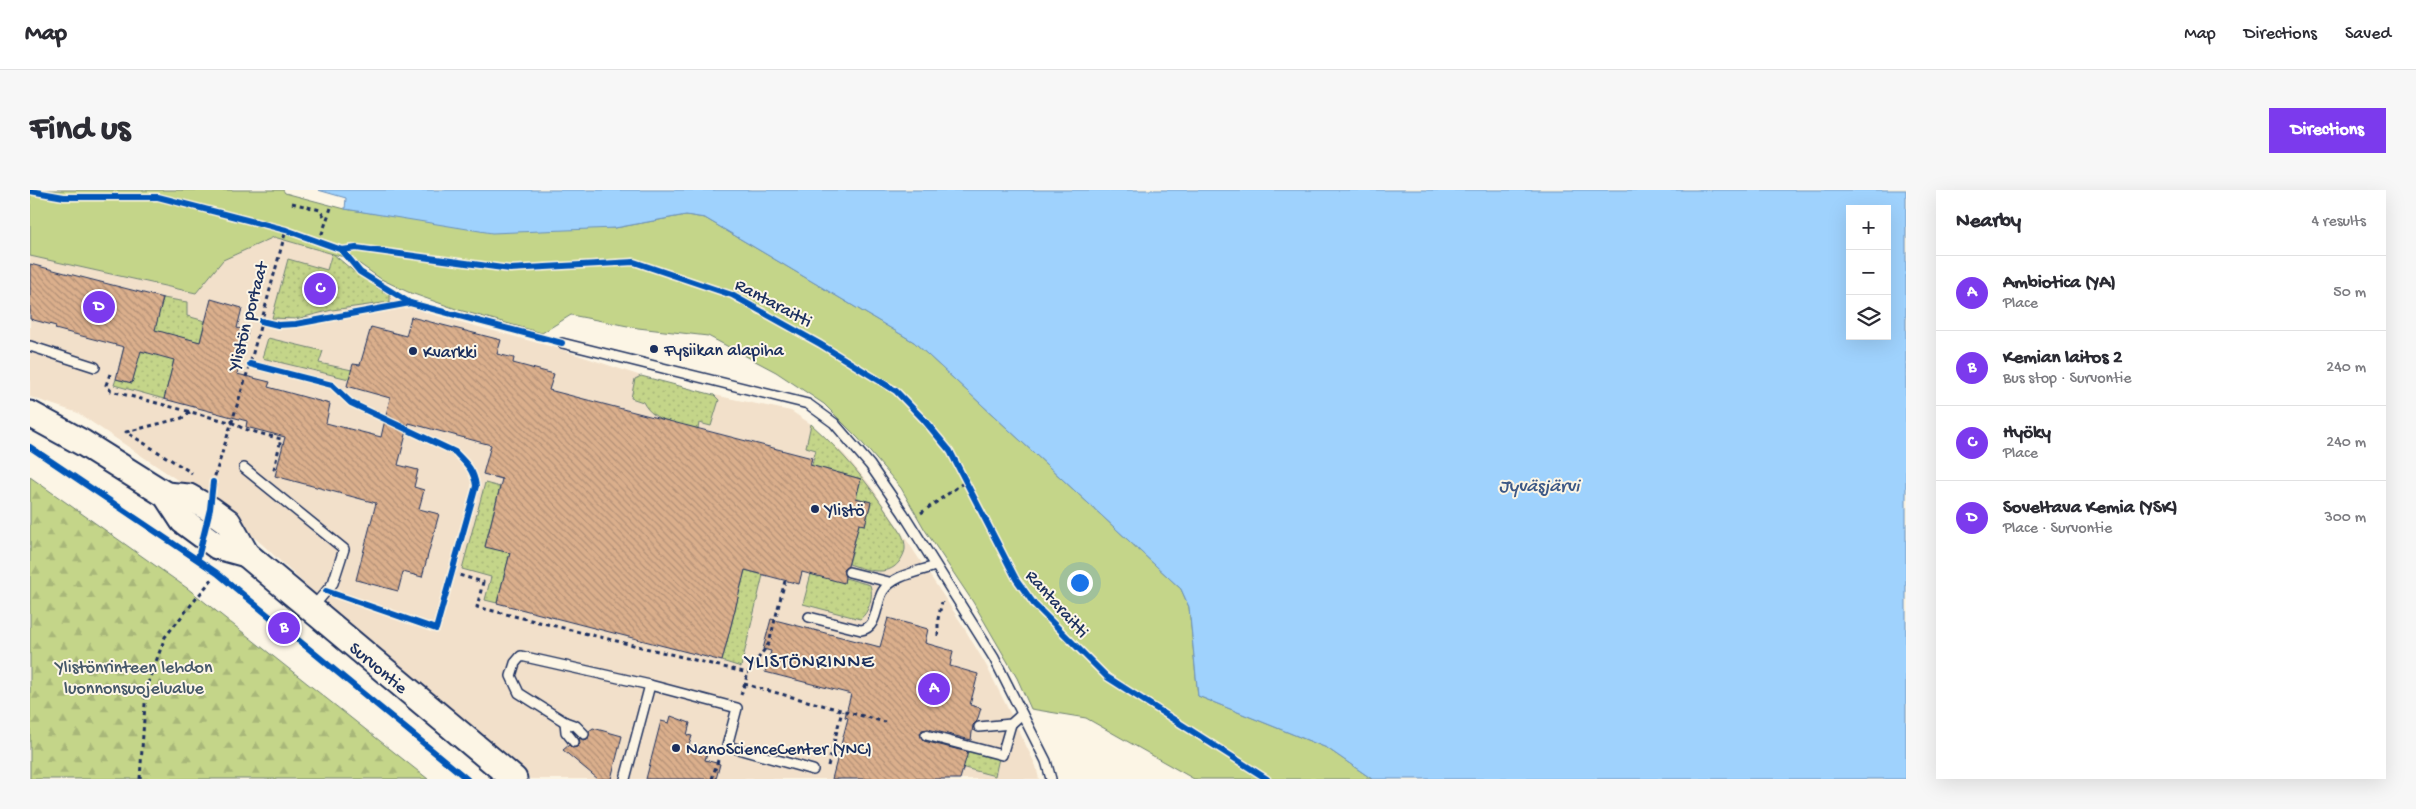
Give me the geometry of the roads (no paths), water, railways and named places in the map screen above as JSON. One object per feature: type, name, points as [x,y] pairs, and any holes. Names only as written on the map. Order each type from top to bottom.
[{"type":"main road","name":"Survontie","points":[[30,414],[83,443],[166,495],[179,516],[221,548],[246,554]]},
{"type":"main road","name":"Survontie","points":[[166,495],[189,497],[228,522],[246,554],[514,779]]},
{"type":"lane","points":[[562,343],[808,404],[834,423],[870,465],[994,658],[1046,761],[1051,779]]},
{"type":"lane","points":[[30,346],[94,367]]},
{"type":"lane","points":[[244,468],[344,549],[333,583],[311,610]]},
{"type":"lane","points":[[849,572],[889,582],[935,566]]},
{"type":"lane","points":[[809,617],[861,630],[867,629],[872,624],[881,594],[889,582]]},
{"type":"lane","points":[[584,734],[576,726],[565,722],[519,693],[511,676],[515,663],[521,656],[650,685],[737,708],[727,746],[813,770]]},
{"type":"lane","points":[[625,779],[650,685]]},
{"type":"lane","points":[[926,736],[1002,755],[1011,724],[1022,714]]},
{"type":"lane","points":[[565,722],[566,732],[574,742]]},
{"type":"lane","points":[[979,727],[1011,724]]},
{"type":"water","name":"Jyväsjärvi","points":[[318,190],[1906,190],[1906,779],[1372,779],[1327,748],[1198,696],[1189,607],[1181,589],[914,342],[705,218],[686,215],[615,228],[492,233],[345,209],[346,198]]},
{"type":"place","name":"Hyöky","points":[[320,289]]},
{"type":"place","name":"Soveltava Kemia (YSK)","points":[[99,307]]},
{"type":"place","name":"Fysiikan alapiha","points":[[654,349]]},
{"type":"place","name":"Kvarkki","points":[[413,351]]},
{"type":"place","name":"Ylistö","points":[[815,509]]},
{"type":"place","name":"Kemian laitos 2","points":[[284,628]]},
{"type":"place","name":"Ambiotica (YA)","points":[[934,689]]},
{"type":"place","name":"NanoScienceCenter (YNC)","points":[[676,748]]},
{"type":"district","name":"YLISTÖNRINNE","points":[[810,660]]},
{"type":"park label","name":"Ylistönrinteen lehdon luonnonsuojelualue","points":[[134,676]]}]
